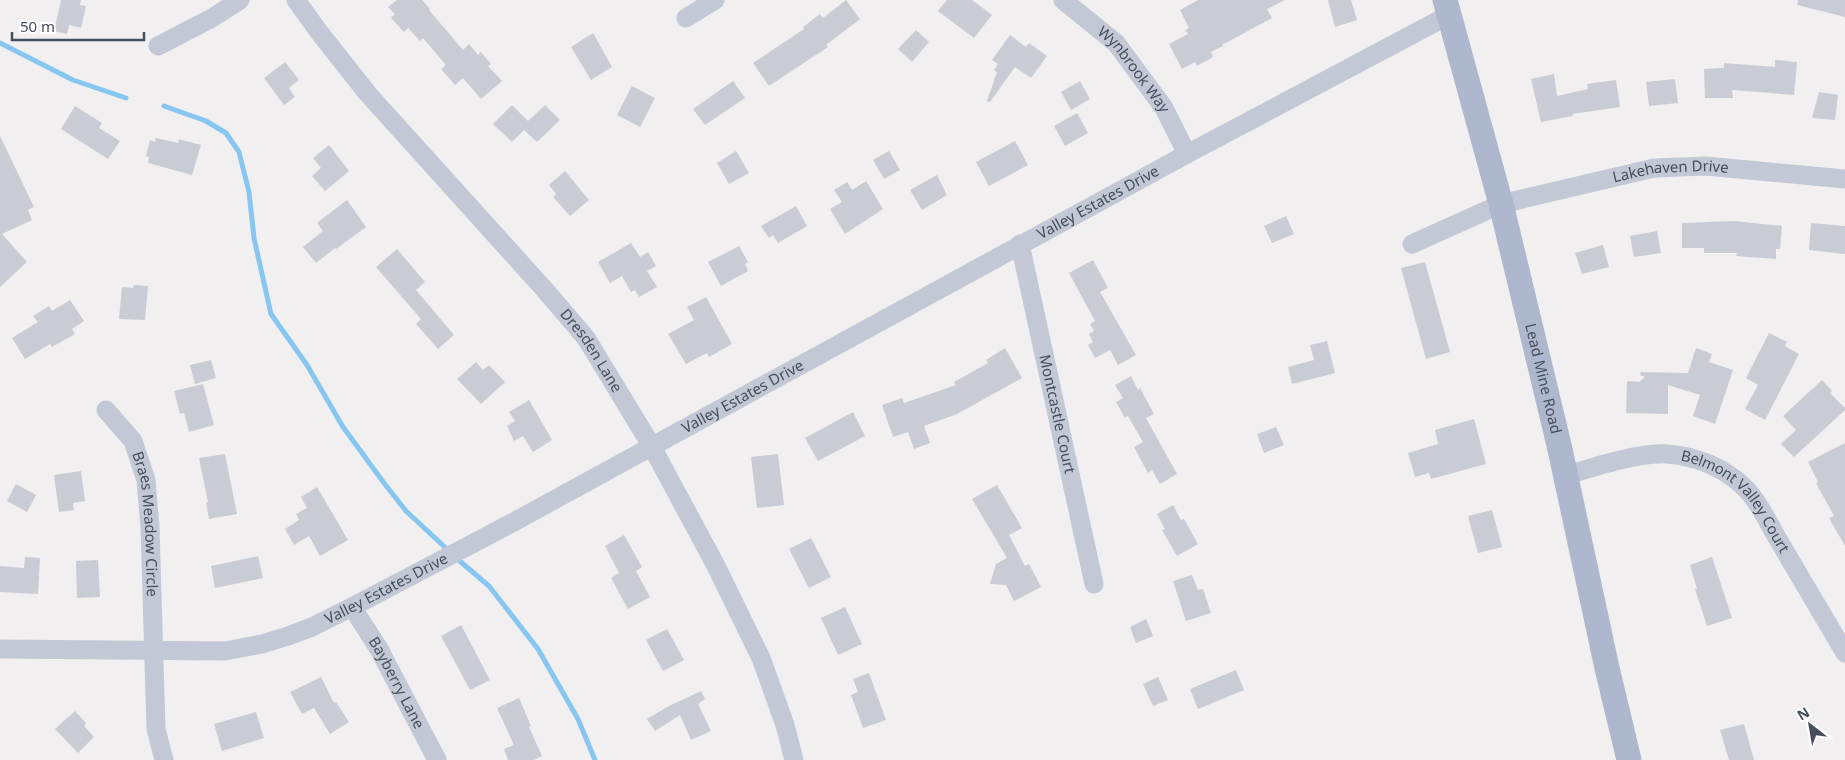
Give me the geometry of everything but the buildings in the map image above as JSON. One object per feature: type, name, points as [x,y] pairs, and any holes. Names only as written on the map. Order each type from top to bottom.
[{"type":"main road","name":"Lead Mine Road","points":[[1447,8],[1500,204],[1566,475],[1607,668],[1629,760]]},
{"type":"street","points":[[158,46],[212,18],[240,0]]},
{"type":"street","name":"Dresden Lane","points":[[296,0],[368,94],[586,338],[651,445],[715,564],[761,658],[785,725],[794,760]]},
{"type":"street","points":[[686,18],[714,0]]},
{"type":"street","name":"Wynbrook Way","points":[[1064,0],[1116,43],[1164,108],[1186,154]]},
{"type":"street","name":"Valley Estates Drive","points":[[0,649],[225,651],[262,644],[312,627],[510,524],[651,445],[1186,154],[1447,8]]},
{"type":"street","name":"Lakehaven Drive","points":[[1412,244],[1500,204],[1654,168],[1706,166],[1845,179]]},
{"type":"street","name":"Montcastle Court","points":[[1020,244],[1094,584]]},
{"type":"street","name":"Braes Meadow Circle","points":[[106,410],[133,441],[146,480],[150,528],[156,729],[164,760]]},
{"type":"street","name":"Belmont Valley Court","points":[[1566,475],[1644,456],[1666,454],[1689,457],[1709,464],[1727,475],[1744,487],[1762,512],[1845,653]]},
{"type":"street","name":"Bayberry Lane","points":[[352,606],[379,649],[437,760]]},
{"type":"waterway","points":[[0,43],[73,80],[126,98]]},
{"type":"waterway","points":[[164,106],[206,121],[226,133],[239,152],[249,192],[254,238],[271,314],[307,365],[343,427],[384,483],[406,511],[449,551]]},
{"type":"waterway","points":[[455,557],[489,586],[538,649],[578,719],[595,760]]}]
